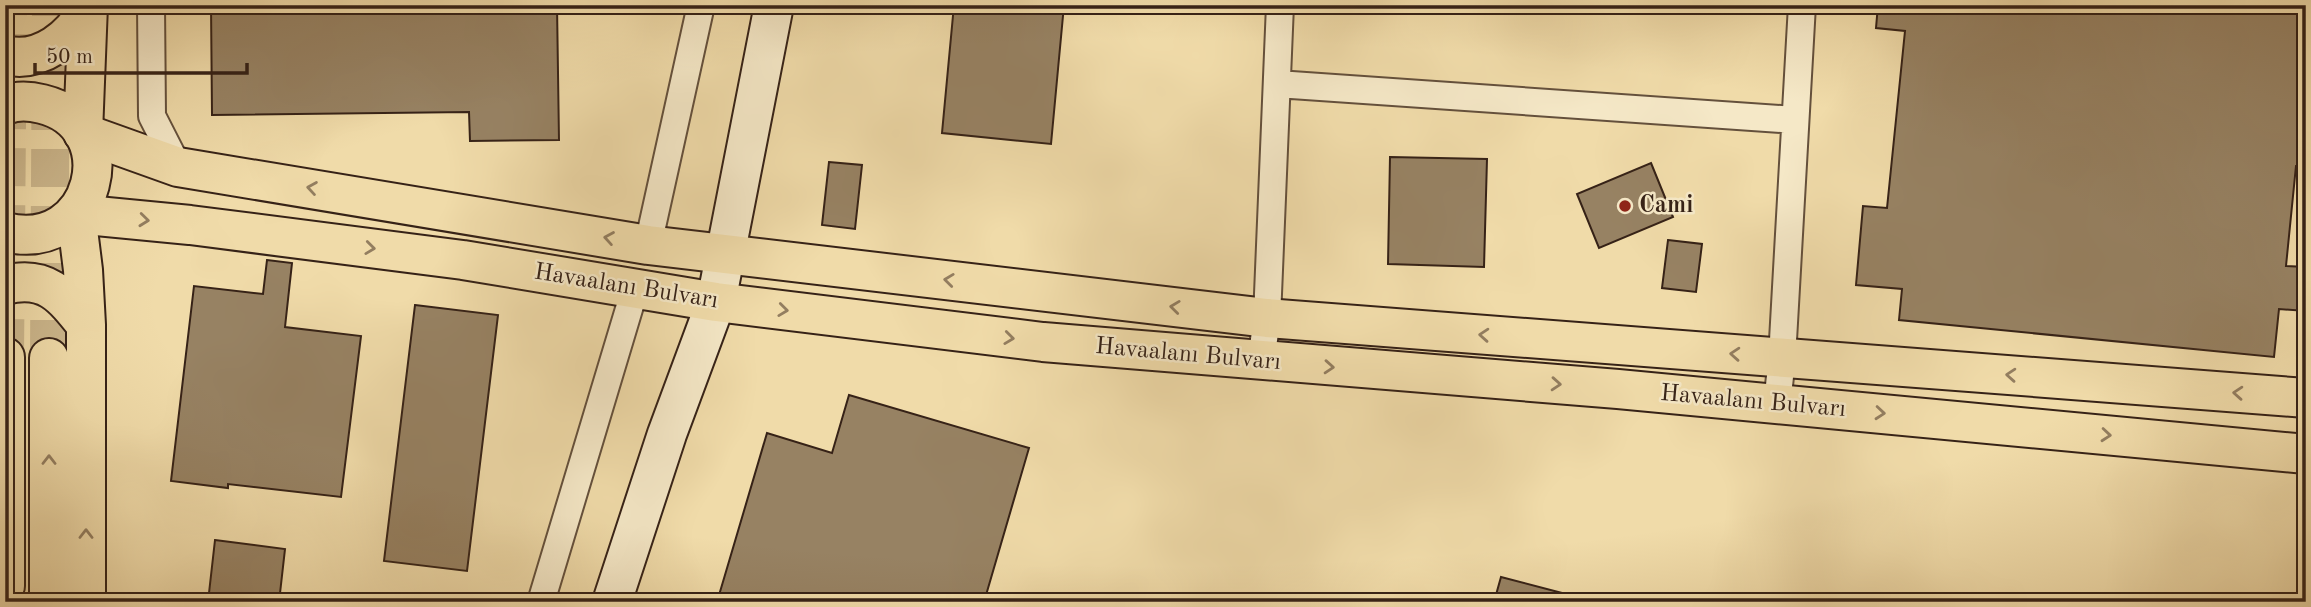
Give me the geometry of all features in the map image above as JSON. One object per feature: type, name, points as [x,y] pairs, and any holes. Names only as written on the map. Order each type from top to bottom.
[{"type":"main road","points":[[5,55],[17,58],[46,51],[74,29],[88,6]]},
{"type":"main road","points":[[83,133],[88,6]]},
{"type":"main road","points":[[5,105],[31,101],[52,106],[70,117],[83,133],[92,153],[93,175],[88,196],[76,214],[60,227],[40,234],[20,236],[5,232]]},
{"type":"main road","name":"Havaalanı Bulvarı","points":[[83,133],[178,167],[648,245],[1267,318],[2306,398]]},
{"type":"main road","name":"Havaalanı Bulvarı","points":[[76,214],[190,225],[463,260],[716,302],[1043,342],[1618,389],[2306,454]]},
{"type":"main road","points":[[76,214],[86,325],[86,602]]},
{"type":"main road","points":[[635,289],[648,245]]},
{"type":"main road","points":[[5,285],[18,281],[45,286],[65,299],[86,325]]},
{"type":"main road","points":[[1125,349],[1129,301]]},
{"type":"main road","points":[[1214,358],[1219,312]]},
{"type":"main road","points":[[5,357],[5,586]]},
{"type":"main road","points":[[49,358],[49,602]]},
{"type":"street","points":[[151,5],[152,116],[178,167]]},
{"type":"street","points":[[648,245],[701,5]]},
{"type":"street","points":[[612,602],[667,434],[716,302],[774,5]]},
{"type":"street","points":[[1261,361],[1267,318],[1280,5]]},
{"type":"street","points":[[1777,404],[1782,358],[1802,5]]},
{"type":"street","points":[[1276,84],[1796,120]]},
{"type":"street","points":[[541,602],[635,289]]},
{"type":"building","points":[[211,5],[557,5],[559,140],[470,141],[469,112],[212,115]]},
{"type":"building","points":[[954,5],[1064,5],[1051,144],[942,133]]},
{"type":"building","points":[[1878,5],[2306,5],[2306,71],[2301,115],[2306,115],[2306,167],[2296,166],[2286,266],[2306,267],[2306,311],[2279,309],[2274,357],[1899,320],[1902,289],[1856,285],[1863,206],[1887,208],[1905,31],[1876,28]]},
{"type":"building","points":[[1390,157],[1487,159],[1484,267],[1388,264]]},
{"type":"building","points":[[829,162],[862,165],[855,229],[822,225]]},
{"type":"building","name":"Cami","points":[[1651,163],[1673,217],[1599,248],[1577,194]]},
{"type":"building","points":[[1668,240],[1702,244],[1696,292],[1662,288]]},
{"type":"building","points":[[267,260],[292,263],[285,327],[361,336],[341,497],[228,484],[228,488],[171,481],[194,286],[263,294]]},
{"type":"building","points":[[415,305],[498,315],[467,571],[384,561]]},
{"type":"building","points":[[849,395],[1029,448],[984,602],[717,602],[767,433],[832,453]]},
{"type":"building","points":[[215,540],[285,549],[279,602],[208,602]]},
{"type":"building","points":[[1501,577],[1566,594],[1565,602],[1494,602]]},
{"type":"tunnel","points":[[5,357],[8,5]]},
{"type":"tunnel","points":[[49,358],[51,5]]},
{"type":"place","name":"Cami","points":[[1625,206]]}]
